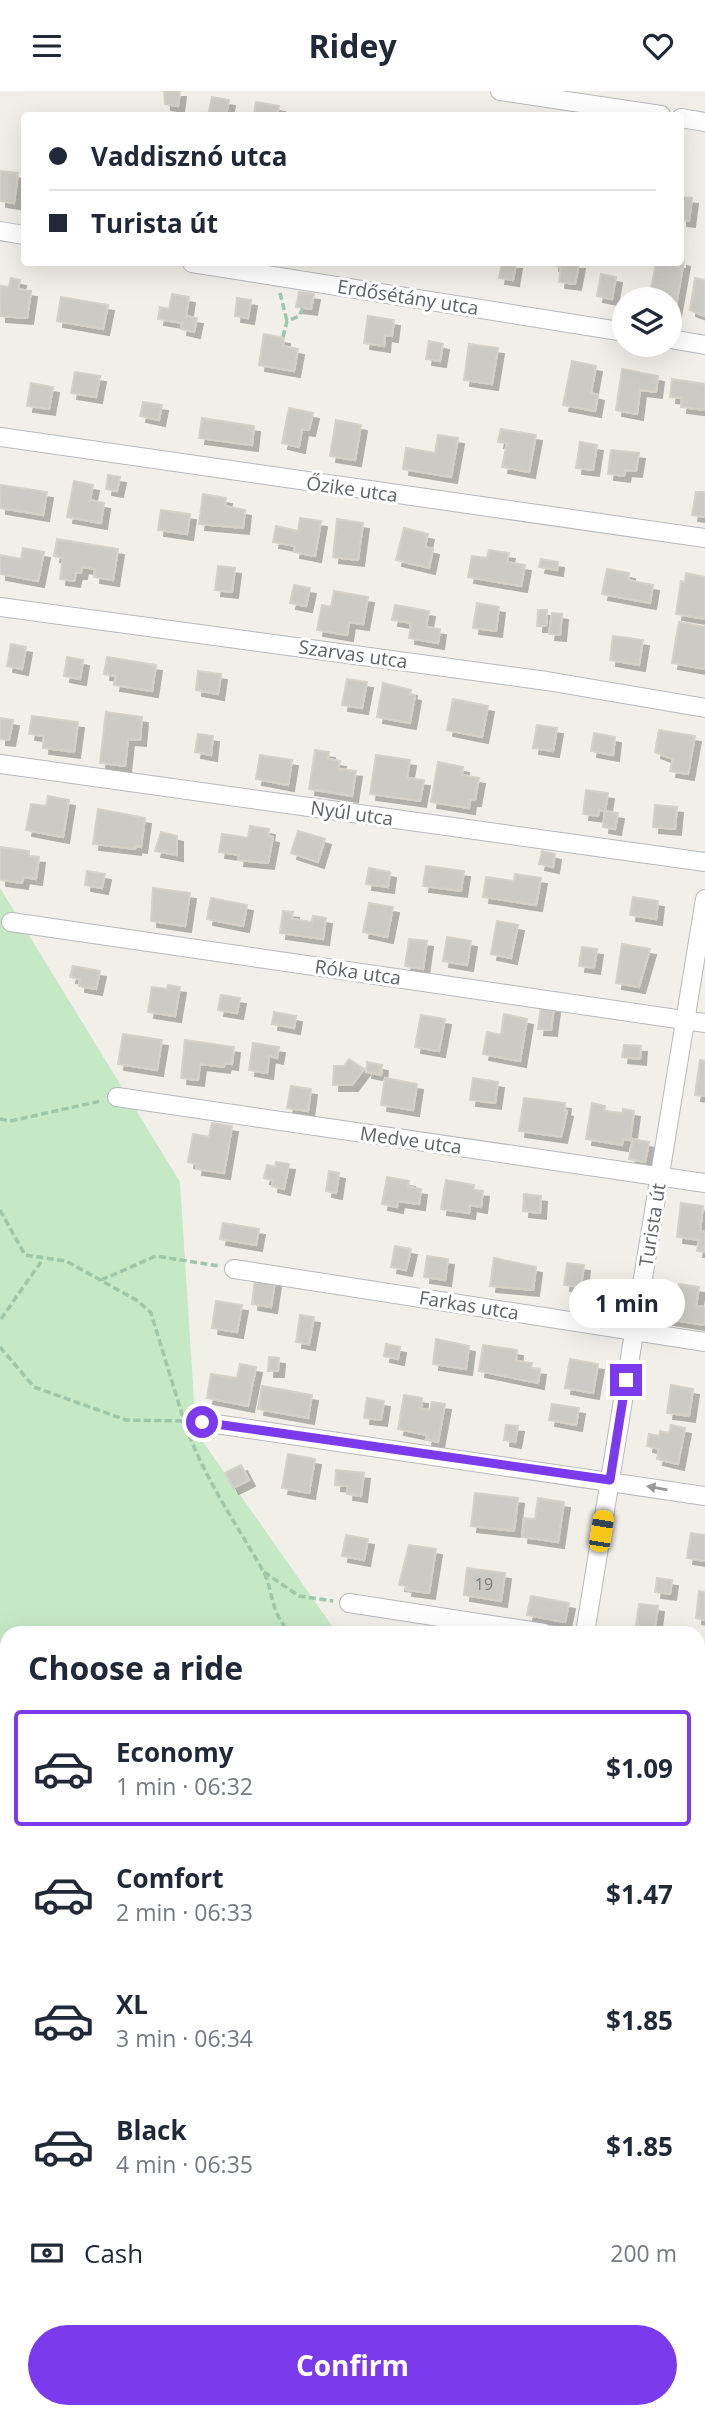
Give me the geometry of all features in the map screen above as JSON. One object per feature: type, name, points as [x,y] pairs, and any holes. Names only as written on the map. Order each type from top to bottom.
[{"type":"street","points":[[500,91],[641,112]]},
{"type":"street","points":[[684,118],[705,122]]},
{"type":"street","points":[[0,231],[21,234]]},
{"type":"street","name":"Erdősétány utca","points":[[211,266],[612,330]]},
{"type":"street","points":[[682,341],[705,345]]},
{"type":"street","name":"Őzike utca","points":[[0,437],[705,538]]},
{"type":"street","name":"Szarvas utca","points":[[0,607],[522,678],[705,708]]},
{"type":"street","name":"Nyúl utca","points":[[0,764],[705,862]]},
{"type":"street","name":"Turista út","points":[[586,1626],[705,899]]},
{"type":"street","name":"Róka utca","points":[[11,922],[705,1023]]},
{"type":"street","name":"Medve utca","points":[[117,1097],[705,1183]]},
{"type":"street","name":"Farkas utca","points":[[234,1269],[705,1342]]},
{"type":"street","points":[[202,1422],[705,1496]]},
{"type":"street","points":[[349,1603],[498,1626]]},
{"type":"path","points":[[281,277],[280,298],[287,321],[283,337]]},
{"type":"path","points":[[287,321],[299,316],[303,308]]},
{"type":"path","points":[[0,1119],[10,1121],[117,1097]]},
{"type":"path","points":[[0,1210],[25,1255],[66,1261]]},
{"type":"path","points":[[101,1280],[156,1256],[234,1269]]},
{"type":"path","points":[[0,1320],[43,1259]]},
{"type":"path","points":[[0,1347],[34,1387],[126,1420],[202,1422]]},
{"type":"path","points":[[263,1571],[299,1596],[349,1603]]},
{"type":"green space","points":[[0,888],[180,1182],[196,1432],[332,1626],[0,1626]]},
{"type":"building","points":[[164,91],[180,91],[178,106],[165,104]]},
{"type":"building","points":[[212,97],[229,100],[227,112],[209,112]]},
{"type":"building","points":[[256,102],[279,106],[278,112],[254,112]]},
{"type":"building","points":[[0,171],[18,173],[14,203],[0,201]]},
{"type":"building","points":[[684,197],[692,198],[689,221],[684,220]]},
{"type":"building","points":[[501,266],[515,266],[513,280],[499,278]]},
{"type":"building","points":[[557,266],[578,266],[575,284],[559,282],[561,267]]},
{"type":"building","points":[[655,266],[683,266],[679,287],[651,287]]},
{"type":"building","points":[[601,274],[616,277],[612,287],[612,299],[597,296]]},
{"type":"building","points":[[11,278],[20,280],[18,289],[31,291],[27,318],[0,316],[1,286],[9,287]]},
{"type":"building","points":[[695,278],[705,280],[705,316],[690,310]]},
{"type":"building","points":[[299,292],[314,294],[311,309],[296,307]]},
{"type":"building","points":[[172,294],[189,297],[186,316],[197,318],[194,332],[181,329],[182,323],[158,319],[160,307],[169,309]]},
{"type":"building","points":[[61,297],[108,305],[103,329],[57,321]]},
{"type":"building","points":[[237,298],[251,300],[248,318],[235,316]]},
{"type":"building","points":[[368,316],[394,320],[392,336],[385,335],[384,346],[364,343]]},
{"type":"building","points":[[264,334],[284,338],[283,346],[298,349],[294,371],[259,365]]},
{"type":"building","points":[[429,341],[443,344],[440,361],[426,359]]},
{"type":"building","points":[[469,344],[498,348],[492,384],[464,380]]},
{"type":"building","points":[[572,361],[596,366],[591,393],[598,395],[595,411],[563,405]]},
{"type":"building","points":[[622,369],[658,376],[656,392],[640,390],[637,414],[616,410]]},
{"type":"building","points":[[75,372],[100,376],[96,397],[71,393]]},
{"type":"building","points":[[672,379],[705,384],[705,410],[681,407],[682,398],[670,397]]},
{"type":"building","points":[[31,383],[53,387],[49,409],[27,406]]},
{"type":"building","points":[[143,402],[162,405],[159,420],[140,416]]},
{"type":"building","points":[[289,408],[313,413],[309,430],[302,429],[299,447],[282,443]]},
{"type":"building","points":[[202,418],[254,426],[252,445],[199,438]]},
{"type":"building","points":[[336,420],[361,425],[355,460],[330,456]]},
{"type":"building","points":[[501,429],[536,435],[529,472],[502,467],[507,443],[498,442]]},
{"type":"building","points":[[438,435],[458,438],[451,477],[403,469],[406,448],[435,453]]},
{"type":"building","points":[[580,442],[597,445],[593,470],[576,468]]},
{"type":"building","points":[[611,450],[639,453],[636,471],[625,470],[624,476],[608,474]]},
{"type":"building","points":[[108,475],[120,477],[117,491],[106,489]]},
{"type":"building","points":[[74,481],[93,485],[90,500],[104,503],[101,523],[67,517]]},
{"type":"building","points":[[1,485],[47,492],[43,515],[0,508]]},
{"type":"building","points":[[696,492],[705,492],[705,517],[692,515]]},
{"type":"building","points":[[203,494],[226,498],[225,506],[245,510],[243,528],[199,524]]},
{"type":"building","points":[[161,510],[190,514],[187,534],[158,530]]},
{"type":"building","points":[[300,518],[321,521],[315,556],[294,552],[295,546],[273,542],[276,526],[298,531]]},
{"type":"building","points":[[337,519],[363,523],[358,560],[333,557]]},
{"type":"building","points":[[404,528],[428,534],[425,547],[433,549],[429,568],[396,560]]},
{"type":"building","points":[[57,539],[118,549],[113,580],[94,577],[95,569],[82,567],[81,573],[76,573],[74,581],[60,579],[63,558],[54,556]]},
{"type":"building","points":[[23,548],[44,552],[38,581],[0,574],[0,555],[21,559]]},
{"type":"building","points":[[489,550],[509,553],[507,562],[525,565],[521,586],[468,577],[472,556],[487,558]]},
{"type":"building","points":[[541,559],[558,562],[557,570],[539,567]]},
{"type":"building","points":[[218,566],[235,568],[232,592],[215,590]]},
{"type":"building","points":[[607,569],[629,573],[628,580],[653,585],[650,603],[602,594]]},
{"type":"building","points":[[686,573],[705,577],[705,619],[676,614],[681,581],[685,582]]},
{"type":"building","points":[[294,585],[310,588],[306,606],[290,603]]},
{"type":"building","points":[[334,591],[368,597],[363,624],[349,622],[347,635],[317,630],[322,605],[331,607]]},
{"type":"building","points":[[477,603],[499,607],[496,631],[473,628]]},
{"type":"building","points":[[395,605],[429,611],[426,627],[440,629],[438,643],[409,638],[411,623],[392,620]]},
{"type":"building","points":[[538,610],[547,610],[546,626],[537,626]]},
{"type":"building","points":[[552,613],[562,614],[560,635],[549,634]]},
{"type":"building","points":[[679,622],[705,627],[705,669],[672,663]]},
{"type":"building","points":[[613,636],[643,640],[639,665],[610,660]]},
{"type":"building","points":[[11,644],[26,647],[22,669],[7,666]]},
{"type":"building","points":[[67,657],[83,660],[80,679],[64,676]]},
{"type":"building","points":[[107,657],[156,665],[152,691],[114,685],[116,676],[104,674]]},
{"type":"building","points":[[198,671],[221,674],[218,694],[196,690]]},
{"type":"building","points":[[347,679],[367,682],[362,708],[342,705]]},
{"type":"building","points":[[383,683],[411,690],[410,694],[415,695],[410,723],[377,717]]},
{"type":"building","points":[[453,699],[488,706],[482,737],[447,730]]},
{"type":"building","points":[[106,712],[142,717],[140,740],[128,739],[125,766],[100,763]]},
{"type":"building","points":[[32,716],[78,722],[74,752],[43,748],[44,736],[29,734]]},
{"type":"building","points":[[0,718],[13,720],[9,740],[0,739]]},
{"type":"building","points":[[537,725],[557,728],[553,751],[533,748]]},
{"type":"building","points":[[659,730],[695,736],[688,774],[670,771],[673,759],[655,752]]},
{"type":"building","points":[[594,733],[615,737],[613,755],[591,751]]},
{"type":"building","points":[[198,734],[213,736],[211,755],[195,752]]},
{"type":"building","points":[[315,750],[329,752],[328,759],[340,761],[338,769],[356,771],[352,796],[309,789]]},
{"type":"building","points":[[260,755],[292,760],[288,785],[256,779]]},
{"type":"building","points":[[376,755],[410,760],[407,778],[424,780],[420,801],[370,794]]},
{"type":"building","points":[[438,762],[463,767],[462,775],[479,778],[475,800],[470,800],[469,808],[431,802]]},
{"type":"building","points":[[586,790],[608,793],[605,811],[599,810],[598,816],[583,814]]},
{"type":"building","points":[[48,796],[69,800],[63,837],[26,830],[31,804],[46,806]]},
{"type":"building","points":[[655,805],[677,807],[675,829],[653,827]]},
{"type":"building","points":[[98,809],[145,818],[141,847],[136,846],[135,849],[93,844]]},
{"type":"building","points":[[605,811],[618,813],[615,829],[603,827]]},
{"type":"building","points":[[250,826],[269,829],[268,836],[273,837],[268,863],[238,860],[239,855],[219,852],[222,834],[248,838]]},
{"type":"building","points":[[298,831],[325,839],[318,862],[291,853]]},
{"type":"building","points":[[161,832],[177,836],[177,855],[155,851]]},
{"type":"building","points":[[0,847],[29,851],[29,856],[39,857],[36,879],[23,877],[22,883],[0,880]]},
{"type":"building","points":[[542,851],[555,854],[553,867],[539,864]]},
{"type":"building","points":[[426,866],[464,871],[461,891],[423,886]]},
{"type":"building","points":[[369,868],[390,872],[388,887],[366,884]]},
{"type":"building","points":[[87,871],[105,874],[102,888],[85,885]]},
{"type":"building","points":[[515,874],[541,878],[536,905],[483,897],[486,877],[514,881]]},
{"type":"building","points":[[153,888],[190,893],[185,926],[151,921]]},
{"type":"building","points":[[633,897],[658,901],[656,919],[630,915]]},
{"type":"building","points":[[211,898],[247,905],[243,926],[207,919]]},
{"type":"building","points":[[369,903],[393,907],[387,937],[363,932]]},
{"type":"building","points":[[283,911],[293,912],[292,919],[312,922],[313,916],[326,918],[323,939],[280,933]]},
{"type":"building","points":[[497,921],[518,925],[511,958],[491,954]]},
{"type":"building","points":[[447,937],[471,941],[467,965],[443,961]]},
{"type":"building","points":[[409,939],[427,941],[423,969],[405,966]]},
{"type":"building","points":[[622,944],[650,949],[639,987],[616,983]]},
{"type":"building","points":[[582,947],[597,949],[594,968],[579,966]]},
{"type":"building","points":[[73,966],[100,971],[96,989],[79,986],[80,979],[70,977]]},
{"type":"building","points":[[168,985],[180,987],[175,1016],[148,1012],[152,987],[167,989]]},
{"type":"building","points":[[221,995],[240,998],[237,1013],[218,1010]]},
{"type":"building","points":[[541,1005],[554,1007],[551,1030],[538,1029]]},
{"type":"building","points":[[274,1012],[296,1016],[294,1028],[272,1024]]},
{"type":"building","points":[[504,1014],[527,1019],[520,1061],[483,1054],[487,1032],[501,1035]]},
{"type":"building","points":[[421,1015],[445,1019],[439,1051],[415,1047]]},
{"type":"building","points":[[123,1034],[162,1040],[157,1070],[118,1064]]},
{"type":"building","points":[[185,1040],[234,1047],[232,1064],[225,1063],[224,1067],[200,1064],[198,1080],[181,1078]]},
{"type":"building","points":[[253,1043],[279,1047],[277,1058],[269,1056],[267,1073],[249,1070]]},
{"type":"building","points":[[624,1045],[641,1046],[640,1059],[622,1057]]},
{"type":"building","points":[[349,1059],[364,1069],[352,1085],[333,1085],[334,1066],[344,1066]]},
{"type":"building","points":[[700,1060],[705,1061],[705,1096],[695,1095]]},
{"type":"building","points":[[367,1062],[382,1065],[381,1075],[366,1072]]},
{"type":"building","points":[[385,1078],[417,1084],[413,1110],[381,1105]]},
{"type":"building","points":[[473,1078],[498,1082],[495,1103],[470,1100]]},
{"type":"building","points":[[291,1086],[311,1089],[308,1111],[287,1108]]},
{"type":"building","points":[[524,1098],[565,1103],[564,1110],[567,1111],[561,1137],[519,1131]]},
{"type":"building","points":[[592,1103],[605,1106],[604,1111],[634,1111],[630,1140],[623,1139],[622,1145],[586,1139]]},
{"type":"building","points":[[212,1123],[232,1126],[224,1173],[196,1169],[197,1164],[188,1162],[193,1134],[209,1137]]},
{"type":"building","points":[[633,1139],[649,1142],[645,1162],[629,1159]]},
{"type":"building","points":[[276,1162],[289,1164],[284,1189],[272,1186],[273,1180],[264,1178],[267,1165],[275,1167]]},
{"type":"building","points":[[329,1171],[339,1173],[336,1193],[326,1191]]},
{"type":"building","points":[[387,1177],[409,1181],[408,1187],[421,1189],[419,1204],[398,1201],[397,1207],[382,1204]]},
{"type":"building","points":[[446,1180],[474,1185],[473,1190],[483,1191],[481,1207],[470,1205],[469,1213],[441,1209]]},
{"type":"building","points":[[524,1194],[541,1196],[540,1213],[523,1211]]},
{"type":"building","points":[[681,1203],[703,1206],[700,1231],[705,1232],[705,1252],[697,1251],[699,1240],[677,1237]]},
{"type":"building","points":[[223,1223],[259,1229],[256,1245],[220,1239]]},
{"type":"building","points":[[395,1246],[411,1249],[406,1270],[391,1267]]},
{"type":"building","points":[[427,1256],[448,1259],[445,1280],[424,1277]]},
{"type":"building","points":[[494,1258],[536,1267],[533,1290],[490,1286]]},
{"type":"building","points":[[567,1263],[584,1265],[581,1287],[564,1285]]},
{"type":"building","points":[[255,1278],[275,1281],[271,1307],[252,1304]]},
{"type":"building","points":[[679,1284],[699,1287],[696,1306],[705,1307],[705,1325],[661,1318],[664,1299],[676,1301]]},
{"type":"building","points":[[216,1301],[242,1305],[237,1332],[212,1328]]},
{"type":"building","points":[[300,1315],[314,1317],[309,1344],[296,1342]]},
{"type":"building","points":[[436,1339],[469,1346],[466,1369],[433,1364]]},
{"type":"building","points":[[386,1344],[400,1347],[398,1359],[384,1356]]},
{"type":"building","points":[[483,1345],[517,1350],[516,1361],[532,1363],[531,1368],[540,1369],[538,1383],[479,1371]]},
{"type":"building","points":[[269,1357],[279,1358],[278,1371],[268,1371]]},
{"type":"building","points":[[570,1359],[598,1364],[593,1393],[565,1388]]},
{"type":"building","points":[[240,1364],[256,1367],[248,1406],[207,1398],[211,1374],[237,1378]]},
{"type":"building","points":[[671,1385],[693,1389],[689,1416],[667,1413]]},
{"type":"building","points":[[262,1386],[312,1395],[308,1418],[258,1409]]},
{"type":"building","points":[[404,1395],[422,1398],[421,1409],[430,1410],[432,1402],[445,1404],[438,1442],[426,1439],[427,1435],[398,1429]]},
{"type":"building","points":[[367,1398],[384,1401],[381,1420],[364,1418]]},
{"type":"building","points":[[552,1404],[579,1408],[576,1425],[549,1420]]},
{"type":"building","points":[[506,1425],[518,1426],[515,1442],[504,1440]]},
{"type":"building","points":[[671,1425],[685,1428],[678,1464],[657,1459],[659,1449],[647,1446],[649,1434],[659,1436],[660,1431],[669,1433]]},
{"type":"building","points":[[288,1454],[315,1459],[309,1493],[282,1488]]},
{"type":"building","points":[[241,1465],[249,1480],[233,1488],[225,1473]]},
{"type":"building","points":[[336,1470],[364,1473],[361,1496],[347,1494],[348,1486],[335,1485]]},
{"type":"building","points":[[475,1493],[518,1498],[514,1531],[471,1526]]},
{"type":"building","points":[[538,1498],[564,1502],[558,1542],[522,1537],[524,1518],[535,1519]]},
{"type":"building","points":[[691,1533],[705,1535],[705,1561],[687,1558]]},
{"type":"building","points":[[346,1535],[368,1539],[364,1560],[342,1556]]},
{"type":"building","points":[[409,1545],[436,1549],[429,1593],[406,1590],[407,1586],[399,1585]]},
{"type":"building","points":[[467,1568],[505,1573],[501,1601],[464,1595]]},
{"type":"building","points":[[657,1578],[672,1580],[670,1594],[655,1592]]},
{"type":"building","points":[[699,1591],[705,1592],[705,1620],[696,1618]]},
{"type":"building","points":[[531,1596],[569,1603],[565,1622],[527,1615]]},
{"type":"building","points":[[639,1604],[658,1606],[655,1626],[636,1626]]},
{"type":"route","points":[[202,1422],[610,1480],[626,1380]]}]
